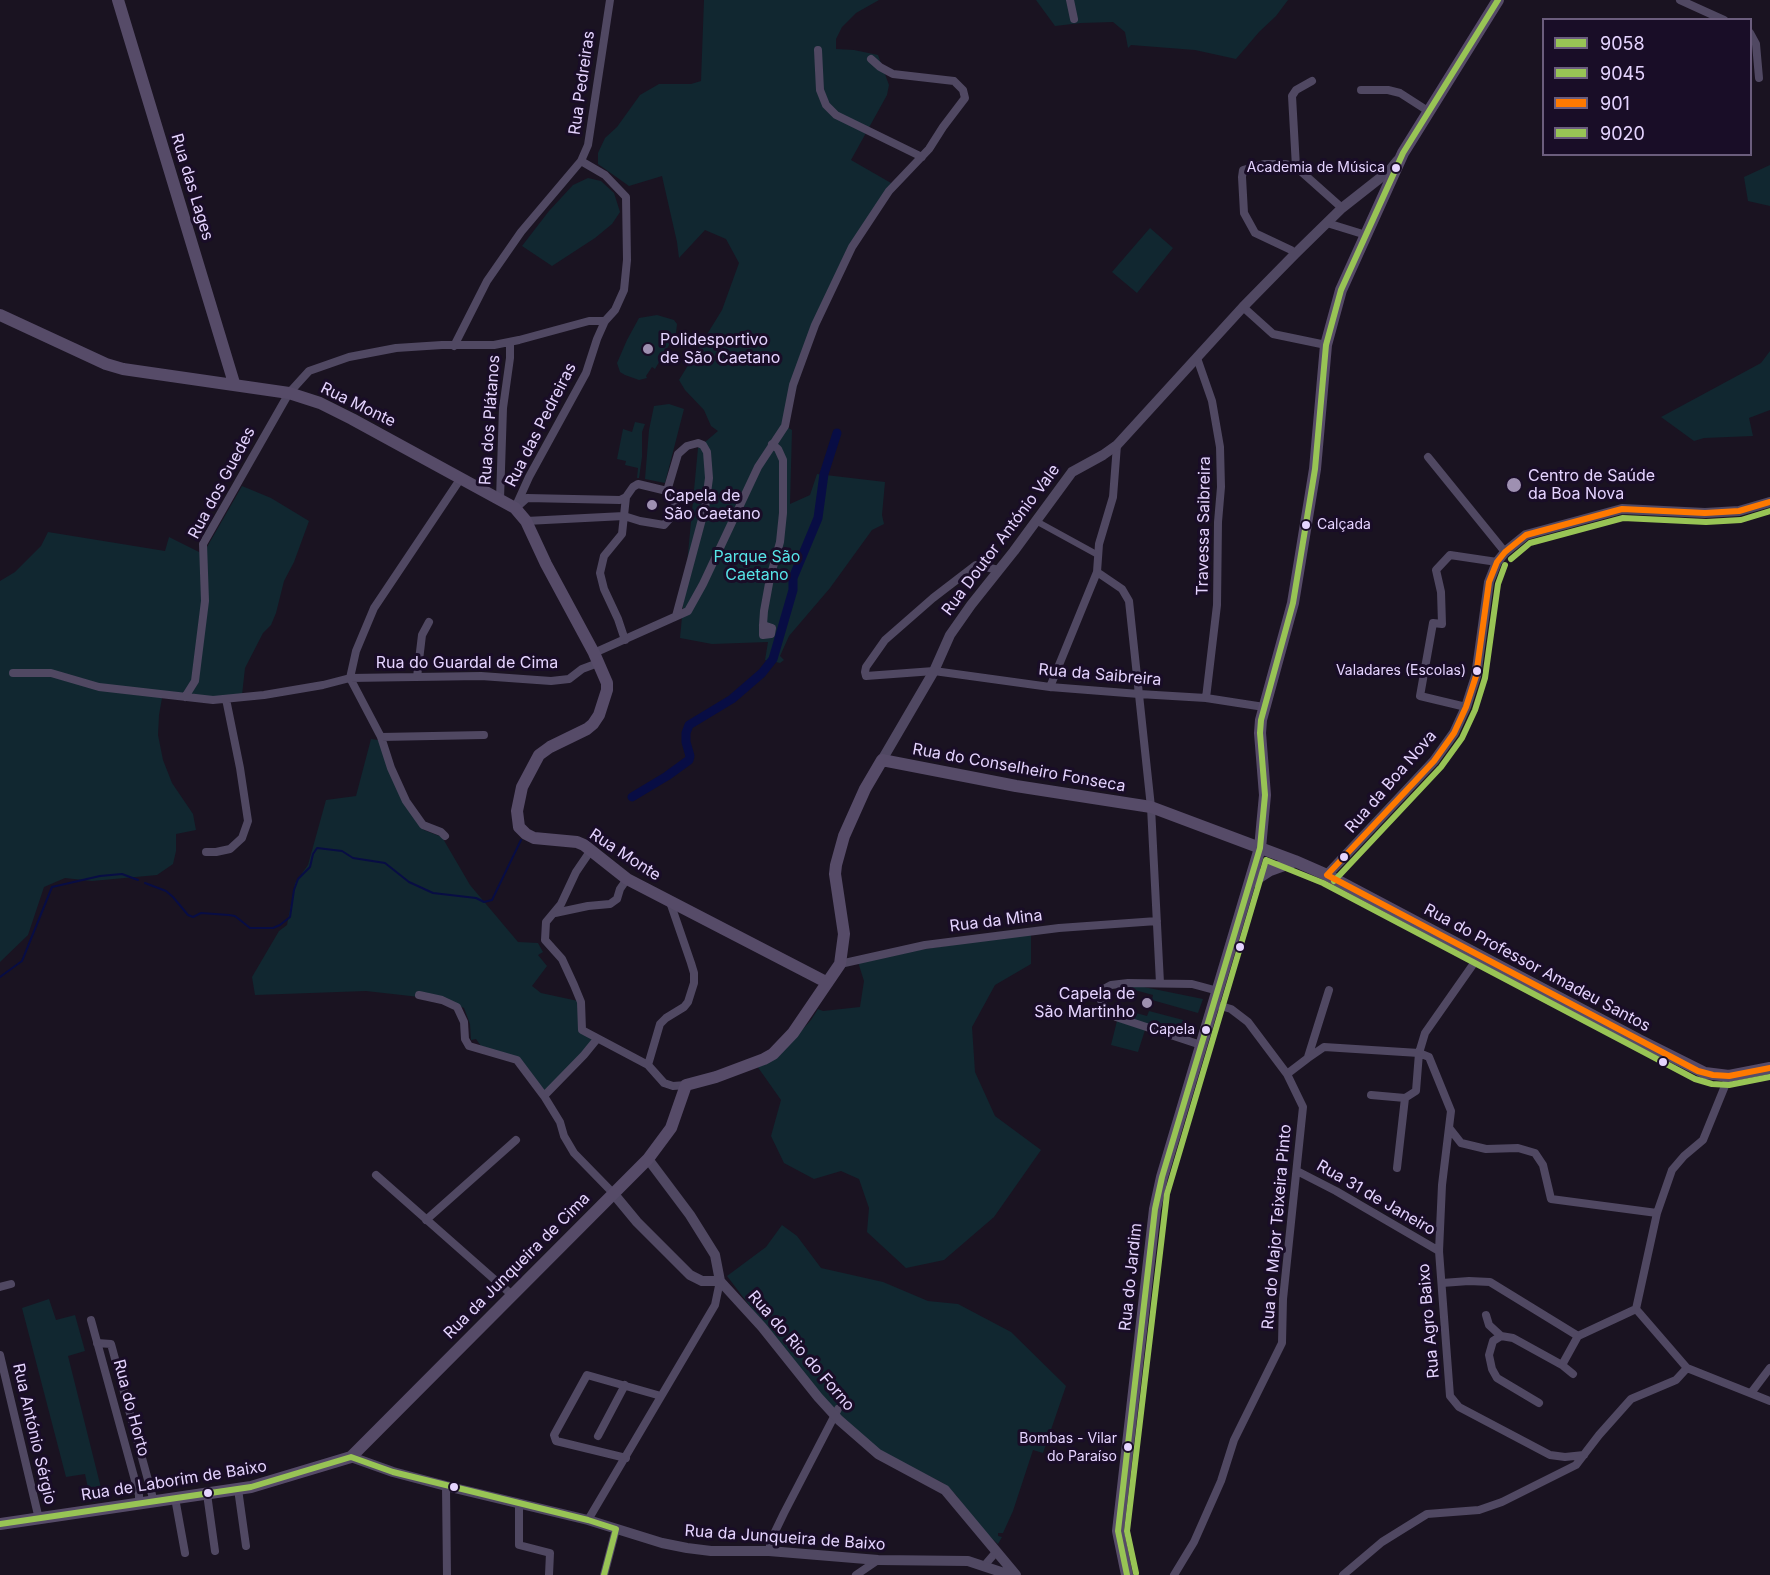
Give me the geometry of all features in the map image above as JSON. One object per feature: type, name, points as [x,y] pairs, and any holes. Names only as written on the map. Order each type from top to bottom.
[{"type":"main road","name":"Rua das Lages","points":[[118,0],[234,384]]},
{"type":"main road","name":"Rua do Jardim","points":[[1127,1575],[1118,1531],[1155,1209],[1162,1177],[1260,848],[1265,807],[1260,734],[1264,707],[1293,603],[1315,469],[1326,345],[1338,300],[1403,153],[1498,0]]},
{"type":"main road","name":"Rua Monte","points":[[0,315],[106,364],[123,369],[288,393],[320,403],[515,508],[526,521],[607,683],[607,690],[593,724],[539,755],[522,787],[517,811],[519,827],[526,834],[542,840],[577,842],[591,850],[627,879],[826,982]]},
{"type":"main road","name":"Rua do Conselheiro Fonseca","points":[[882,760],[1016,786],[1151,807],[1260,848]]},
{"type":"main road","name":"Rua Doutor António Vale","points":[[840,964],[844,926],[836,865],[844,836],[865,789],[882,760]]},
{"type":"main road","name":"Rua do Professor Amadeu Santos","points":[[1260,848],[1327,875],[1698,1071],[1728,1076],[1770,1068]]},
{"type":"main road","points":[[1250,883],[1270,870],[1295,861]]},
{"type":"main road","points":[[686,1085],[752,1065],[773,1054],[793,1033],[840,964]]},
{"type":"main road","name":"Rua da Junqueira de Cima","points":[[351,1457],[648,1159],[671,1128],[686,1085]]},
{"type":"main road","name":"Rua de Laborim de Baixo","points":[[0,1524],[238,1489],[269,1483],[351,1457]]},
{"type":"street","name":"Rua Pedreiras","points":[[581,161],[588,145],[610,0]]},
{"type":"street","points":[[1070,0],[1074,19]]},
{"type":"street","points":[[1680,0],[1720,18]]},
{"type":"street","points":[[1752,37],[1756,44],[1759,78]]},
{"type":"street","points":[[818,50],[820,90],[826,105],[836,115],[922,157]]},
{"type":"street","name":"Rua do Guardal de Cima","points":[[13,673],[51,673],[99,687],[213,700],[264,695],[350,678],[481,676],[551,681],[569,679],[596,658],[625,640],[688,611],[758,467],[785,426],[793,385],[815,325],[852,247],[889,191],[929,149],[965,98],[963,90],[954,81],[893,74],[871,59]]},
{"type":"street","points":[[1296,167],[1292,96],[1296,90],[1312,81]]},
{"type":"street","points":[[1361,90],[1388,90],[1400,93],[1428,111]]},
{"type":"street","name":"Rua Doutor António Vale","points":[[882,760],[934,670],[950,635],[1072,472],[1117,445],[1295,254],[1342,208],[1389,171],[1403,153]]},
{"type":"street","points":[[454,346],[487,281],[521,232],[581,161],[605,175],[626,197],[627,260],[624,290],[615,310],[605,321]]},
{"type":"street","points":[[1295,254],[1255,233],[1244,213],[1243,170],[1264,164],[1287,164],[1296,167],[1342,208]]},
{"type":"street","points":[[1327,223],[1366,235]]},
{"type":"street","points":[[1243,308],[1273,334],[1326,345]]},
{"type":"street","name":"Rua dos Guedes","points":[[185,697],[195,681],[205,601],[202,544],[288,393],[309,371],[349,357],[396,348],[495,345],[589,321],[605,321]]},
{"type":"street","name":"Rua das Pedreiras","points":[[515,508],[529,477],[586,373],[605,321]]},
{"type":"street","name":"Rua dos Plátanos","points":[[500,499],[502,419],[510,343]]},
{"type":"street","name":"Travessa Saibreira","points":[[1197,358],[1212,402],[1220,447],[1217,605],[1206,698]]},
{"type":"street","points":[[701,444],[708,435]]},
{"type":"street","points":[[668,491],[678,454],[687,446],[698,443],[703,445],[707,452],[709,478],[706,498],[676,616]]},
{"type":"street","points":[[763,625],[770,578],[780,542],[783,513],[783,460],[778,448],[772,444]]},
{"type":"street","points":[[1050,687],[1097,572],[1099,544],[1113,496],[1117,445]]},
{"type":"street","points":[[1428,457],[1505,552]]},
{"type":"street","points":[[445,836],[423,825],[406,801],[391,768],[381,737],[350,678],[356,651],[374,608],[460,478]]},
{"type":"street","points":[[526,521],[624,516],[664,525],[672,516],[674,496],[668,491],[638,484],[633,486],[626,497],[624,516],[622,534],[604,556],[600,573],[604,589],[625,640]]},
{"type":"street","points":[[515,508],[527,498],[620,500],[626,497]]},
{"type":"street","name":"Rua da Boa Nova","points":[[1327,875],[1434,761],[1454,733],[1466,707],[1476,676],[1489,582],[1497,562],[1505,552],[1526,535],[1622,509],[1738,511],[1770,502]]},
{"type":"street","points":[[1036,521],[1098,555]]},
{"type":"street","points":[[1466,707],[1420,696],[1433,623],[1442,624],[1442,592],[1436,570],[1450,555],[1497,562]]},
{"type":"street","name":"Rua da Saibreira","points":[[999,570],[976,565],[933,598],[885,640],[866,667],[866,676],[934,670],[1050,687],[1206,698],[1264,707]]},
{"type":"street","points":[[1097,572],[1122,589],[1129,601],[1151,807],[1160,983]]},
{"type":"street","points":[[417,677],[422,635],[429,622]]},
{"type":"street","points":[[206,852],[230,849],[242,838],[248,821],[226,699]]},
{"type":"street","points":[[381,737],[484,735]]},
{"type":"street","points":[[591,850],[576,872],[561,904],[546,922],[545,940],[562,959],[581,1002],[582,1030],[648,1065],[664,1083],[673,1086],[686,1085]]},
{"type":"street","points":[[555,913],[610,904],[617,899],[627,879]]},
{"type":"street","points":[[648,1065],[660,1024],[684,1007],[694,983],[694,973],[670,902]]},
{"type":"street","name":"Rua da Mina","points":[[840,964],[926,945],[1059,928],[1157,921]]},
{"type":"street","points":[[1371,1095],[1405,1098],[1416,1091],[1418,1053],[1425,1033],[1479,957]]},
{"type":"street","points":[[1201,1045],[1116,1017],[1099,997],[1102,990],[1111,985],[1128,983],[1192,984],[1218,991]]},
{"type":"street","points":[[1308,1058],[1329,990]]},
{"type":"street","points":[[419,995],[442,1000],[457,1007],[464,1022],[465,1039],[469,1046],[517,1060],[560,1122],[564,1136],[574,1153],[613,1193],[637,1222],[690,1275],[702,1281],[720,1281],[715,1305],[588,1520]]},
{"type":"street","name":"Rua do Major Teixeira Pinto","points":[[1174,1575],[1194,1542],[1221,1481],[1234,1440],[1282,1343],[1283,1299],[1303,1107],[1287,1074],[1248,1022],[1232,1009],[1214,1004]]},
{"type":"street","points":[[544,1096],[597,1039]]},
{"type":"street","points":[[1287,1074],[1324,1047],[1418,1053],[1429,1057],[1450,1111],[1450,1130],[1461,1143],[1486,1149],[1518,1148],[1536,1153],[1543,1165],[1551,1199],[1657,1213]]},
{"type":"street","points":[[1636,1309],[1657,1213],[1672,1170],[1703,1140],[1728,1076]]},
{"type":"street","points":[[1397,1168],[1405,1098]]},
{"type":"street","name":"Rua Agro Baixo","points":[[1450,1130],[1442,1185],[1439,1251],[1450,1396],[1459,1407],[1550,1455],[1584,1455]]},
{"type":"street","points":[[426,1220],[516,1140]]},
{"type":"street","name":"Rua do Rio do Forno","points":[[648,1159],[690,1215],[715,1255],[720,1281],[762,1327],[818,1397],[878,1454],[945,1490],[1016,1575]]},
{"type":"street","name":"Rua 31 de Janeiro","points":[[1297,1171],[1439,1251]]},
{"type":"street","points":[[376,1175],[512,1295]]},
{"type":"street","points":[[1442,1284],[1469,1281],[1490,1282],[1578,1336]]},
{"type":"street","points":[[0,1287],[11,1284]]},
{"type":"street","points":[[1562,1365],[1578,1336],[1636,1309]]},
{"type":"street","points":[[1636,1309],[1687,1368],[1770,1401]]},
{"type":"street","points":[[1486,1315],[1489,1325],[1501,1336],[1513,1338],[1562,1365],[1573,1374]]},
{"type":"street","name":"Rua do Horto","points":[[91,1320],[139,1495],[139,1504]]},
{"type":"street","points":[[1501,1336],[1493,1341],[1489,1355],[1497,1378],[1539,1403]]},
{"type":"street","points":[[97,1343],[111,1344],[154,1502]]},
{"type":"street","name":"Rua António Sérgio","points":[[0,1355],[39,1519]]},
{"type":"street","points":[[1343,1575],[1382,1542],[1426,1514],[1479,1509],[1502,1502],[1576,1465],[1630,1399],[1676,1380],[1687,1368]]},
{"type":"street","points":[[1751,1393],[1770,1368]]},
{"type":"street","points":[[626,1458],[556,1441],[554,1435],[587,1375],[661,1396]]},
{"type":"street","points":[[598,1436],[625,1385]]},
{"type":"street","points":[[769,1551],[771,1540],[784,1513],[836,1412]]},
{"type":"street","name":"Rua da Junqueira de Baixo","points":[[351,1457],[393,1472],[588,1520],[662,1543],[687,1548],[711,1551],[841,1555],[878,1560],[968,1561],[1010,1575]]},
{"type":"street","points":[[446,1486],[447,1575]]},
{"type":"street","points":[[238,1489],[246,1546]]},
{"type":"street","points":[[207,1494],[215,1551]]},
{"type":"street","points":[[175,1498],[185,1553]]},
{"type":"street","points":[[519,1503],[519,1545],[550,1553],[549,1575]]},
{"type":"street","points":[[604,1575],[616,1529]]},
{"type":"street","points":[[984,1566],[996,1552]]},
{"type":"street","points":[[856,1575],[878,1560]]},
{"type":"green space","name":"Parque São Caetano","points":[[704,0],[879,0],[856,13],[842,27],[836,39],[836,49],[878,55],[889,85],[887,95],[851,160],[891,183],[889,191],[852,247],[815,325],[785,426],[792,430],[790,504],[810,495],[817,474],[885,482],[882,515],[884,524],[872,530],[830,588],[789,636],[780,656],[784,660],[773,664],[765,660],[768,642],[712,644],[680,638],[698,448],[718,431],[711,426],[704,410],[679,380],[722,310],[739,263],[726,239],[705,230],[679,258],[662,176],[629,186],[598,164],[598,153],[605,138],[617,127],[640,95],[659,84],[691,84],[701,81]]},
{"type":"green space","points":[[1036,0],[1288,0],[1236,59],[1195,50],[1131,45],[1128,48],[1125,32],[1113,22],[1055,26]]},
{"type":"green space","points":[[1770,165],[1770,206],[1748,201],[1744,177]]},
{"type":"green space","points":[[588,178],[601,181],[614,193],[620,212],[612,224],[595,238],[552,266],[522,246],[573,185]]},
{"type":"green space","points":[[1150,228],[1173,248],[1137,293],[1112,272]]},
{"type":"green space","points":[[657,315],[674,320],[677,324],[676,333],[655,369],[652,367],[646,376],[647,378],[639,380],[625,375],[620,372],[617,363],[627,340],[639,318]]},
{"type":"green space","points":[[1770,351],[1770,410],[1749,418],[1753,436],[1704,438],[1694,441],[1661,417],[1761,363]]},
{"type":"green space","points":[[669,404],[684,409],[665,483],[645,479],[649,430],[654,406]]},
{"type":"green space","points":[[635,422],[645,424],[642,432],[639,478],[637,478],[638,468],[625,465],[626,461],[617,459],[623,429],[632,432]]},
{"type":"green space","points":[[242,486],[271,498],[309,521],[294,562],[284,581],[271,625],[263,633],[245,668],[242,695],[234,699],[162,698],[158,735],[163,760],[172,783],[193,814],[196,830],[176,834],[173,864],[157,875],[92,881],[65,878],[44,887],[28,935],[0,962],[0,581],[15,572],[41,546],[48,532],[165,551],[169,537],[203,554]]},
{"type":"green space","points":[[371,739],[378,740],[417,823],[424,830],[442,837],[470,885],[518,942],[538,943],[543,952],[538,955],[547,966],[532,986],[541,993],[578,1001],[578,1030],[592,1039],[592,1043],[544,1092],[519,1058],[481,1046],[476,1039],[471,1040],[470,1024],[464,1008],[446,1000],[366,991],[255,995],[252,977],[279,931],[287,925],[295,883],[308,865],[326,800],[356,796]]},
{"type":"green space","points":[[1031,933],[1031,964],[995,985],[972,1027],[975,1072],[995,1116],[1041,1150],[994,1217],[944,1260],[906,1268],[867,1232],[869,1208],[859,1179],[841,1171],[814,1179],[784,1163],[771,1136],[781,1100],[757,1066],[777,1058],[818,1009],[823,1011],[860,1007],[864,981],[858,962],[899,953]]},
{"type":"green space","points":[[1139,986],[1203,999],[1198,1013],[1152,1000],[1153,995],[1128,990],[1129,987]]},
{"type":"green space","points":[[1125,1010],[1147,1016],[1149,1011],[1187,1021],[1182,1037],[1133,1020],[1134,1014]]},
{"type":"green space","points":[[1117,1021],[1145,1030],[1138,1052],[1111,1045]]},
{"type":"green space","points":[[782,1225],[797,1236],[821,1268],[883,1282],[928,1301],[958,1304],[1011,1332],[1066,1386],[1043,1453],[1033,1450],[1013,1511],[1003,1533],[998,1533],[998,1536],[1002,1537],[998,1544],[977,1525],[956,1495],[943,1483],[881,1452],[833,1408],[800,1372],[727,1276],[766,1247]]},
{"type":"green space","points":[[49,1299],[56,1320],[75,1315],[85,1351],[68,1356],[104,1500],[91,1502],[85,1474],[66,1477],[22,1308]]},
{"type":"waterway","points":[[632,797],[689,760],[686,742],[689,725],[732,699],[762,673],[773,659],[793,590],[793,578],[818,518],[824,474],[837,433]]},
{"type":"waterway","points":[[145,883],[166,891],[188,915],[193,917],[201,913],[229,915],[235,916],[250,928],[273,928],[290,917],[298,879],[310,867],[317,848],[342,851],[353,858],[385,863],[409,882],[433,893],[476,898],[484,902],[492,900],[521,840]]},
{"type":"waterway","points":[[0,977],[22,961],[52,887],[100,876],[122,874],[138,880]]},
{"type":"transit line","name":"9058","points":[[1127,1575],[1118,1531],[1155,1209],[1162,1177],[1260,848],[1265,795],[1261,720],[1293,603],[1315,469],[1326,345],[1341,290],[1403,153],[1498,0]]},
{"type":"transit line","name":"901","points":[[1770,502],[1739,511],[1705,513],[1622,509],[1526,535],[1505,552],[1497,562],[1489,582],[1476,676],[1466,707],[1454,733],[1434,761],[1327,875],[1698,1071],[1729,1076],[1770,1068]]},
{"type":"transit line","name":"9045","points":[[1511,559],[1530,543],[1623,518],[1706,522],[1741,520],[1770,511]]},
{"type":"transit line","name":"9045","points":[[1334,881],[1441,767],[1462,738],[1475,710],[1485,678],[1498,584],[1505,565]]},
{"type":"transit line","name":"9045","points":[[1136,1573],[1127,1531],[1167,1194],[1266,860],[1323,883],[1695,1079],[1712,1084],[1729,1085],[1770,1077]]},
{"type":"transit line","name":"9020","points":[[0,1524],[251,1487],[351,1457],[393,1472],[616,1529],[604,1575]]},
{"type":"place","name":"Academia de Música","points":[[1396,168]]},
{"type":"place","name":"Polidesportivo de São Caetano","points":[[648,349]]},
{"type":"place","name":"Centro de Saúde da Boa Nova","points":[[1514,485]]},
{"type":"place","name":"Capela de São Caetano","points":[[652,505]]},
{"type":"place","name":"Calçada","points":[[1306,525]]},
{"type":"place","name":"Valadares (Escolas)","points":[[1477,671]]},
{"type":"place","name":"Capela de São Martinho","points":[[1147,1003]]},
{"type":"place","name":"Capela","points":[[1206,1030]]},
{"type":"place","name":"Bombas - Vilar do Paraíso","points":[[1128,1447]]}]
